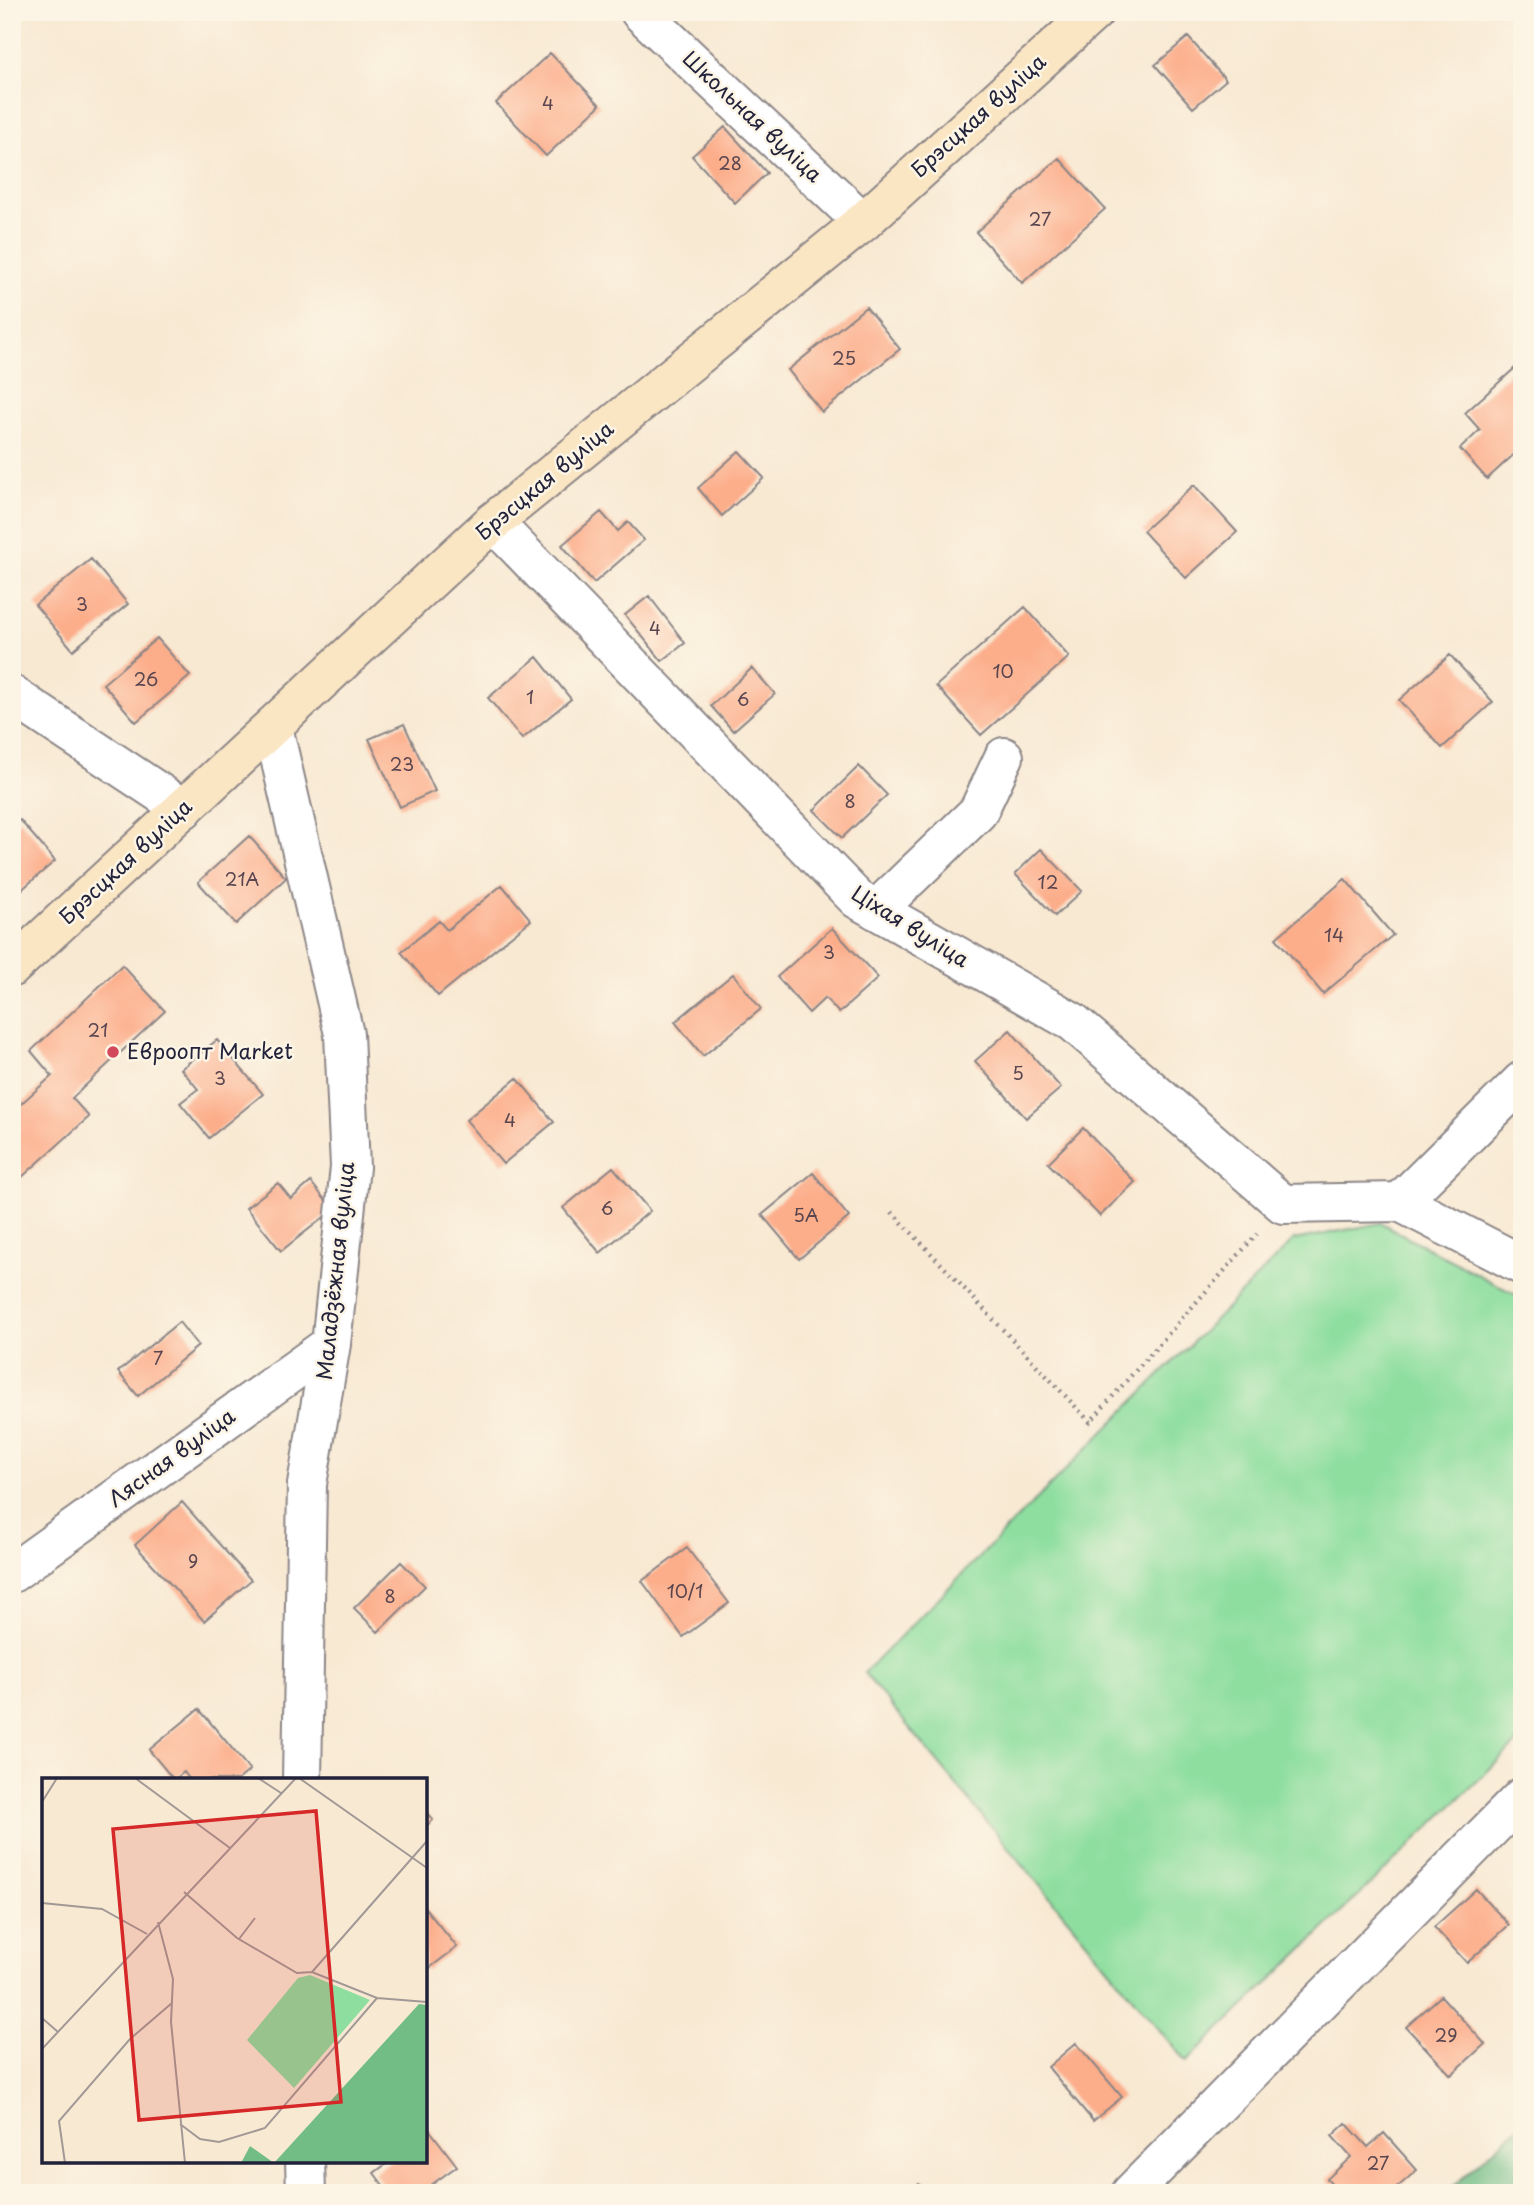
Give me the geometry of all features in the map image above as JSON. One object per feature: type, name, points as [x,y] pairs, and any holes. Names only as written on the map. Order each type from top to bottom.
[{"type":"street","name":"Школьная вуліца","points":[[640,12],[863,222]]},
{"type":"street","name":"Брэсцкая вуліца","points":[[12,967],[493,522],[863,222],[1094,12]]},
{"type":"street","name":"Ціхая вуліца","points":[[493,522],[856,899],[1073,1022],[1283,1204]]},
{"type":"street","points":[[12,695],[184,809]]},
{"type":"street","name":"Маладзёжная вуліца","points":[[273,726],[344,1034],[350,1167],[331,1344],[307,1484],[302,1778]]},
{"type":"street","points":[[876,910],[978,812],[1004,757]]},
{"type":"street","points":[[1400,1202],[1522,1081]]},
{"type":"street","points":[[1283,1204],[1400,1202],[1522,1265]]},
{"type":"street","name":"Лясная вуліца","points":[[12,1573],[331,1344]]},
{"type":"street","points":[[1131,2193],[1522,1797]]},
{"type":"street","points":[[305,2163],[306,2193]]},
{"type":"path","points":[[892,1212],[1090,1422],[1283,1204]]},
{"type":"green space","points":[[1381,1223],[1522,1298],[1522,1738],[1186,2062],[864,1673],[1294,1240]]},
{"type":"green space","points":[[1522,2123],[1522,2193],[1446,2193]]},
{"type":"building","points":[[1188,37],[1226,80],[1193,108],[1155,65]]},
{"type":"building","points":[[550,53],[600,105],[546,156],[496,103]]},
{"type":"building","points":[[725,127],[767,173],[735,203],[692,156]]},
{"type":"building","points":[[1059,158],[1105,209],[1022,283],[976,232]]},
{"type":"building","points":[[866,307],[900,349],[822,412],[788,370]]},
{"type":"building","points":[[1515,368],[1522,375],[1522,447],[1487,479],[1460,449],[1480,430],[1465,413]]},
{"type":"building","points":[[739,451],[764,478],[722,516],[698,488]]},
{"type":"building","points":[[1194,485],[1237,532],[1186,578],[1143,531]]},
{"type":"building","points":[[601,512],[618,531],[628,522],[644,540],[594,583],[562,545]]},
{"type":"building","points":[[91,559],[128,604],[73,650],[35,605]]},
{"type":"building","points":[[649,596],[685,643],[662,661],[625,615]]},
{"type":"building","points":[[1025,607],[1069,657],[981,735],[936,686]]},
{"type":"building","points":[[157,638],[190,676],[136,722],[103,684]]},
{"type":"building","points":[[1450,655],[1493,702],[1442,748],[1399,700]]},
{"type":"building","points":[[537,657],[571,699],[522,739],[488,698]]},
{"type":"building","points":[[752,668],[775,694],[733,731],[711,706]]},
{"type":"building","points":[[404,724],[435,791],[400,807],[369,739]]},
{"type":"building","points":[[859,766],[887,795],[842,838],[814,810]]},
{"type":"building","points":[[20,820],[55,861],[12,898],[12,826]]},
{"type":"building","points":[[249,836],[286,878],[236,924],[198,882]]},
{"type":"building","points":[[1041,849],[1082,891],[1055,916],[1015,874]]},
{"type":"building","points":[[1345,879],[1393,935],[1323,994],[1276,938]]},
{"type":"building","points":[[502,885],[531,920],[438,996],[401,952],[439,921],[447,930]]},
{"type":"building","points":[[832,928],[878,978],[839,1013],[825,998],[809,1013],[777,977]]},
{"type":"building","points":[[122,965],[165,1011],[72,1098],[89,1117],[12,1186],[12,1107],[14,1110],[52,1076],[31,1051]]},
{"type":"building","points":[[733,974],[761,1009],[703,1056],[675,1022]]},
{"type":"building","points":[[1010,1030],[1061,1088],[1026,1118],[975,1061]]},
{"type":"building","points":[[217,1040],[263,1094],[209,1138],[180,1103],[198,1089],[181,1069]]},
{"type":"building","points":[[517,1078],[554,1122],[503,1164],[466,1120]]},
{"type":"building","points":[[1083,1128],[1135,1182],[1100,1216],[1048,1163]]},
{"type":"building","points":[[613,1167],[650,1211],[600,1253],[563,1208]]},
{"type":"building","points":[[813,1173],[849,1217],[799,1259],[762,1215]]},
{"type":"building","points":[[311,1182],[333,1210],[281,1251],[246,1208],[278,1183],[291,1199]]},
{"type":"building","points":[[179,1322],[198,1346],[138,1396],[118,1372]]},
{"type":"building","points":[[182,1502],[251,1580],[204,1621],[135,1545]]},
{"type":"building","points":[[687,1548],[729,1603],[683,1637],[642,1581]]},
{"type":"building","points":[[401,1562],[425,1586],[378,1632],[354,1608]]},
{"type":"building","points":[[199,1709],[250,1770],[240,1778],[188,1778],[184,1772],[172,1778],[149,1750]]},
{"type":"building","points":[[427,1813],[433,1820],[427,1825]]},
{"type":"building","points":[[1476,1889],[1509,1925],[1467,1963],[1434,1927]]},
{"type":"building","points":[[427,1910],[457,1947],[427,1970]]},
{"type":"building","points":[[1441,1996],[1485,2044],[1451,2075],[1406,2027]]},
{"type":"building","points":[[1076,2043],[1122,2097],[1093,2121],[1048,2067]]},
{"type":"building","points":[[1346,2123],[1368,2147],[1384,2133],[1417,2170],[1391,2193],[1339,2193],[1327,2179],[1351,2157],[1332,2136]]},
{"type":"building","points":[[427,2127],[457,2166],[420,2193],[389,2193],[374,2173],[387,2163],[427,2163]]},
{"type":"building","points":[[919,2184],[927,2193],[908,2193]]},
{"type":"place","name":"Евроопт Market","points":[[113,1052]]}]
